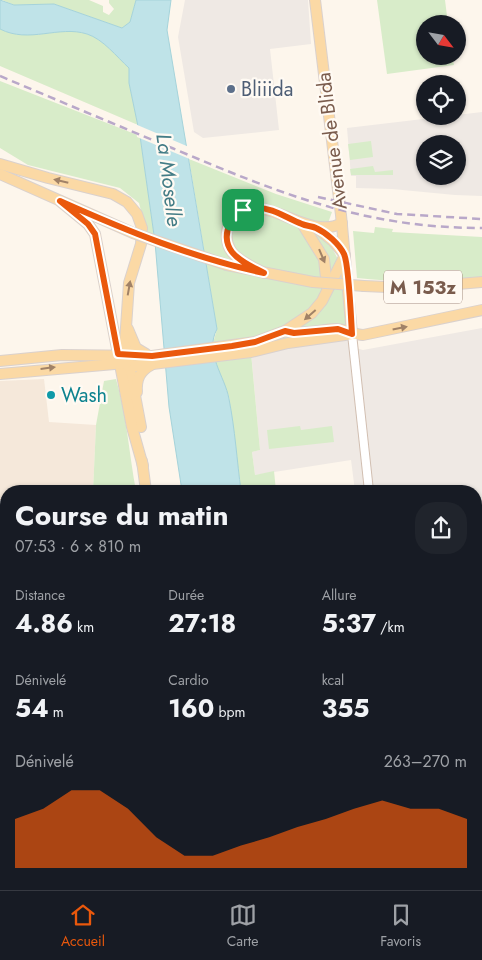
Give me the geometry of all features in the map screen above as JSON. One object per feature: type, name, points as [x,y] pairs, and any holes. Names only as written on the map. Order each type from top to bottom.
[{"type":"main road","name":"Avenue de Blida","points":[[315,0],[342,223],[352,334]]},
{"type":"main road","points":[[0,164],[113,194],[127,202],[137,214],[142,228],[141,244],[129,283],[124,360],[132,427],[143,466]]},
{"type":"main road","points":[[0,174],[60,201],[88,224],[95,234],[141,427]]},
{"type":"main road","name":"M 153z","points":[[60,201],[132,233],[227,265],[264,273],[313,282],[410,288],[482,282]]},
{"type":"main road","points":[[264,273],[241,259],[229,247],[227,233],[234,217],[243,210],[261,208],[280,213],[303,225],[316,228],[331,228],[342,223]]},
{"type":"main road","points":[[303,225],[324,259],[327,291]]},
{"type":"main road","points":[[232,350],[285,331],[312,313],[327,291],[345,255],[333,240],[316,228]]},
{"type":"main road","points":[[0,361],[62,355],[124,360],[163,359],[352,334],[373,334],[482,310]]},
{"type":"main road","points":[[126,320],[136,348],[152,360]]},
{"type":"main road","points":[[285,331],[294,333],[338,329],[352,334]]},
{"type":"main road","points":[[0,374],[124,360]]},
{"type":"main road","points":[[145,485],[137,382],[144,369],[152,360]]},
{"type":"street","name":"Avenue de Blida","points":[[352,334],[368,485]]},
{"type":"shaded area","name":"Bliiida","points":[[185,0],[308,0],[311,44],[270,49],[279,130],[203,138],[194,132],[178,37]]},
{"type":"shaded area","points":[[482,112],[482,196],[356,188],[356,176],[351,176],[347,128],[416,120],[416,125],[466,125],[466,114]]},
{"type":"shaded area","points":[[482,328],[482,485],[354,485],[351,460],[255,475],[252,452],[260,450],[251,352],[352,334],[352,347],[363,350]]},
{"type":"shaded area","points":[[44,379],[49,422],[96,425],[93,485],[0,485],[0,381]]},
{"type":"green space","points":[[2,0],[89,0],[103,6],[103,12],[109,15],[114,9],[109,0],[136,0],[130,22],[122,28],[54,4],[14,5]]},
{"type":"green space","points":[[377,0],[445,0],[447,15],[416,15],[416,65],[454,65],[387,74]]},
{"type":"green space","points":[[0,29],[22,35],[76,32],[93,36],[99,40],[129,68],[129,83],[138,125],[0,66]]},
{"type":"green space","points":[[0,81],[140,136],[155,242],[148,238],[139,203],[120,188],[28,165],[0,148]]},
{"type":"green space","points":[[371,141],[373,157],[350,160],[348,144]]},
{"type":"green space","points":[[189,159],[276,194],[332,212],[323,237],[338,259],[346,282],[352,334],[251,353],[260,450],[252,452],[255,475],[274,471],[275,485],[240,485],[229,397],[215,361],[232,360],[232,342],[213,343],[217,329]]},
{"type":"green space","points":[[373,166],[375,172],[393,170],[393,175],[351,175],[350,169]]},
{"type":"green space","points":[[375,227],[393,229],[392,232],[482,237],[482,277],[419,281],[357,278],[353,231],[374,233]]},
{"type":"green space","points":[[116,379],[135,485],[93,485],[96,425],[104,381]]},
{"type":"green space","points":[[300,426],[301,430],[332,426],[334,442],[269,449],[267,430]]},
{"type":"water","name":"La Moselle","points":[[0,0],[14,5],[54,4],[122,28],[130,22],[136,0],[171,0],[167,30],[217,329],[213,347],[214,356],[229,399],[240,485],[181,485],[169,407],[155,242],[140,136],[129,83],[129,68],[104,44],[87,34],[66,32],[22,35],[0,29]]},
{"type":"pier","points":[[135,124],[189,147],[192,160],[137,137]]},
{"type":"railway","points":[[0,76],[211,164],[322,205],[398,222],[482,228]]},
{"type":"railway","points":[[318,197],[397,214],[482,219]]},
{"type":"place","name":"Bliiida","points":[[231,89]]},
{"type":"place","name":"Wash","points":[[51,395]]},
{"type":"route","points":[[60,201],[166,246],[227,265],[264,273],[235,255],[229,247],[227,239],[228,227],[234,217],[243,210],[261,208],[280,213],[303,225],[316,228],[337,244],[345,255],[352,334],[338,329],[294,333],[285,331],[271,338],[232,346],[152,356],[118,354],[95,234],[88,224],[60,201]]}]
